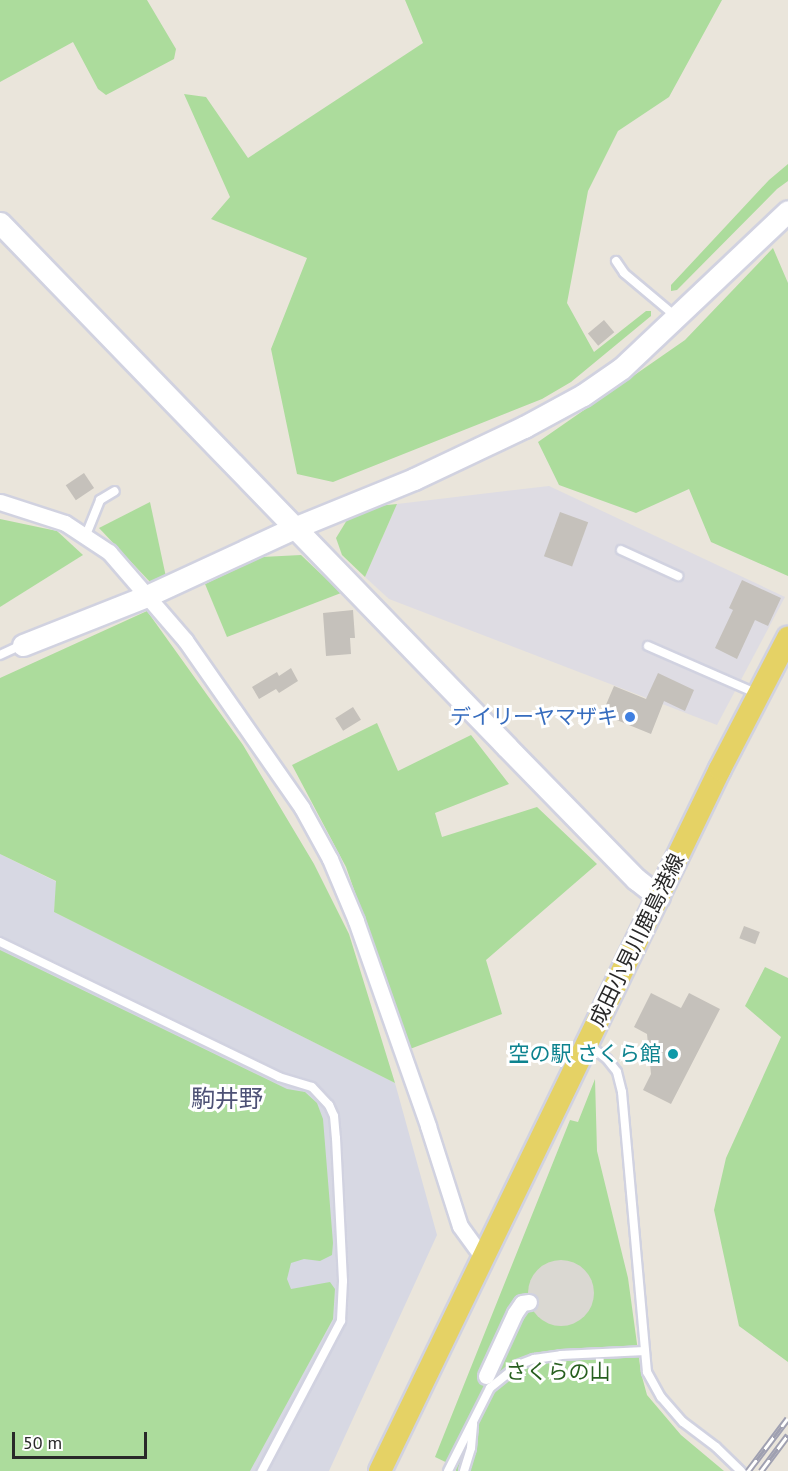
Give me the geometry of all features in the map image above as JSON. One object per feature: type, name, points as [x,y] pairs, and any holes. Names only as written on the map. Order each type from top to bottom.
[{"type":"main road","name":"成田小見川鹿島港線","points":[[380,1471],[659,897],[788,638]]},
{"type":"street","points":[[23,645],[149,595],[294,528],[414,479],[524,427],[583,395],[622,368],[788,211]]},
{"type":"street","points":[[0,223],[636,879],[659,897]]},
{"type":"street","points":[[0,502],[66,523],[109,552],[149,595],[232,705],[302,808],[330,859],[364,943],[429,1126],[460,1226],[483,1258]]},
{"type":"street","points":[[486,1376],[515,1313],[522,1303],[529,1302]]},
{"type":"lane","points":[[616,261],[624,273],[675,317]]},
{"type":"lane","points":[[86,535],[100,500],[115,491]]},
{"type":"lane","points":[[621,550],[678,576]]},
{"type":"lane","points":[[0,655],[23,645]]},
{"type":"lane","points":[[648,646],[759,695]]},
{"type":"lane","points":[[0,942],[279,1077],[312,1087],[329,1105],[334,1116],[336,1138],[343,1281],[341,1322],[262,1471]]},
{"type":"lane","points":[[588,1044],[607,1059],[617,1072],[622,1092],[647,1372],[661,1397],[683,1422],[716,1447],[741,1471]]},
{"type":"lane","points":[[448,1471],[490,1388],[500,1378],[534,1359],[561,1355],[645,1351]]},
{"type":"lane","points":[[464,1471],[471,1448],[474,1423]]},
{"type":"shaded area","points":[[549,486],[785,597],[717,725],[389,599],[365,577],[397,504]]},
{"type":"shaded area","points":[[0,854],[57,882],[54,912],[395,1083],[437,1235],[329,1471],[0,1471]]},
{"type":"shaded area","points":[[561,1260],[574,1262],[584,1270],[592,1280],[594,1293],[592,1306],[584,1316],[574,1324],[561,1326],[548,1324],[538,1316],[530,1306],[528,1293],[530,1280],[538,1270],[548,1262]]},
{"type":"green space","points":[[0,0],[147,0],[176,49],[174,59],[106,95],[98,89],[73,42],[0,82]]},
{"type":"green space","points":[[405,0],[722,0],[669,97],[618,131],[588,191],[567,303],[594,352],[646,311],[651,311],[651,316],[571,382],[542,399],[333,482],[297,474],[271,349],[307,258],[211,219],[230,197],[184,94],[206,97],[248,158],[423,43]]},
{"type":"green space","points":[[788,164],[788,181],[777,189],[677,290],[671,291],[671,285],[769,180]]},
{"type":"green space","points":[[773,248],[788,283],[788,576],[711,542],[689,489],[636,513],[559,485],[538,442],[685,340]]},
{"type":"green space","points":[[150,502],[166,577],[151,583],[99,528]]},
{"type":"green space","points":[[397,504],[365,577],[342,555],[336,538],[347,520],[368,507]]},
{"type":"green space","points":[[0,519],[57,531],[83,555],[0,607]]},
{"type":"green space","points":[[301,555],[341,593],[227,637],[205,584],[262,557]]},
{"type":"green space","points":[[147,611],[243,745],[314,864],[349,934],[395,1083],[54,912],[56,881],[0,854],[0,678]]},
{"type":"green space","points":[[377,723],[398,771],[471,735],[509,784],[435,813],[442,837],[537,807],[597,864],[486,960],[502,1014],[410,1049],[346,867],[292,765]]},
{"type":"green space","points":[[0,950],[287,1089],[305,1092],[317,1103],[323,1119],[332,1255],[320,1261],[304,1259],[291,1263],[287,1279],[291,1289],[330,1282],[335,1289],[333,1319],[250,1471],[0,1471]]},
{"type":"green space","points":[[765,967],[788,978],[788,1362],[739,1326],[714,1210],[726,1158],[781,1037],[745,1006]]},
{"type":"green space","name":"さくらの山","points":[[595,1079],[597,1151],[628,1278],[641,1373],[647,1395],[681,1435],[724,1471],[456,1471],[456,1467],[435,1457],[570,1120],[578,1122]]},
{"type":"building","points":[[604,320],[614,332],[598,346],[588,333]]},
{"type":"building","points":[[84,473],[94,488],[76,500],[66,485]]},
{"type":"building","points":[[560,512],[588,522],[572,566],[544,556]]},
{"type":"building","points":[[742,580],[781,598],[768,626],[755,620],[737,659],[715,648],[733,610],[729,608]]},
{"type":"building","points":[[353,610],[355,638],[350,638],[351,654],[326,656],[323,613]]},
{"type":"building","points":[[291,668],[298,681],[279,693],[276,689],[259,699],[252,687],[277,672],[279,676]]},
{"type":"building","points":[[658,673],[694,690],[685,711],[664,701],[651,734],[602,714],[614,686],[646,699]]},
{"type":"building","points":[[353,707],[361,720],[343,731],[335,718]]},
{"type":"building","points":[[744,926],[760,932],[755,944],[739,938]]},
{"type":"building","name":"空の駅 さくら館","points":[[651,993],[681,1008],[689,993],[720,1009],[671,1104],[643,1090],[651,1074],[647,1034],[634,1027]]},
{"type":"railway","points":[[748,1471],[788,1418]]},
{"type":"railway","points":[[761,1471],[788,1435]]},
{"type":"place","name":"デイリーヤマザキ","points":[[630,717]]},
{"type":"place","name":"空の駅 さくら館","points":[[673,1054]]},
{"type":"district","name":"駒井野","points":[[227,1099]]}]
